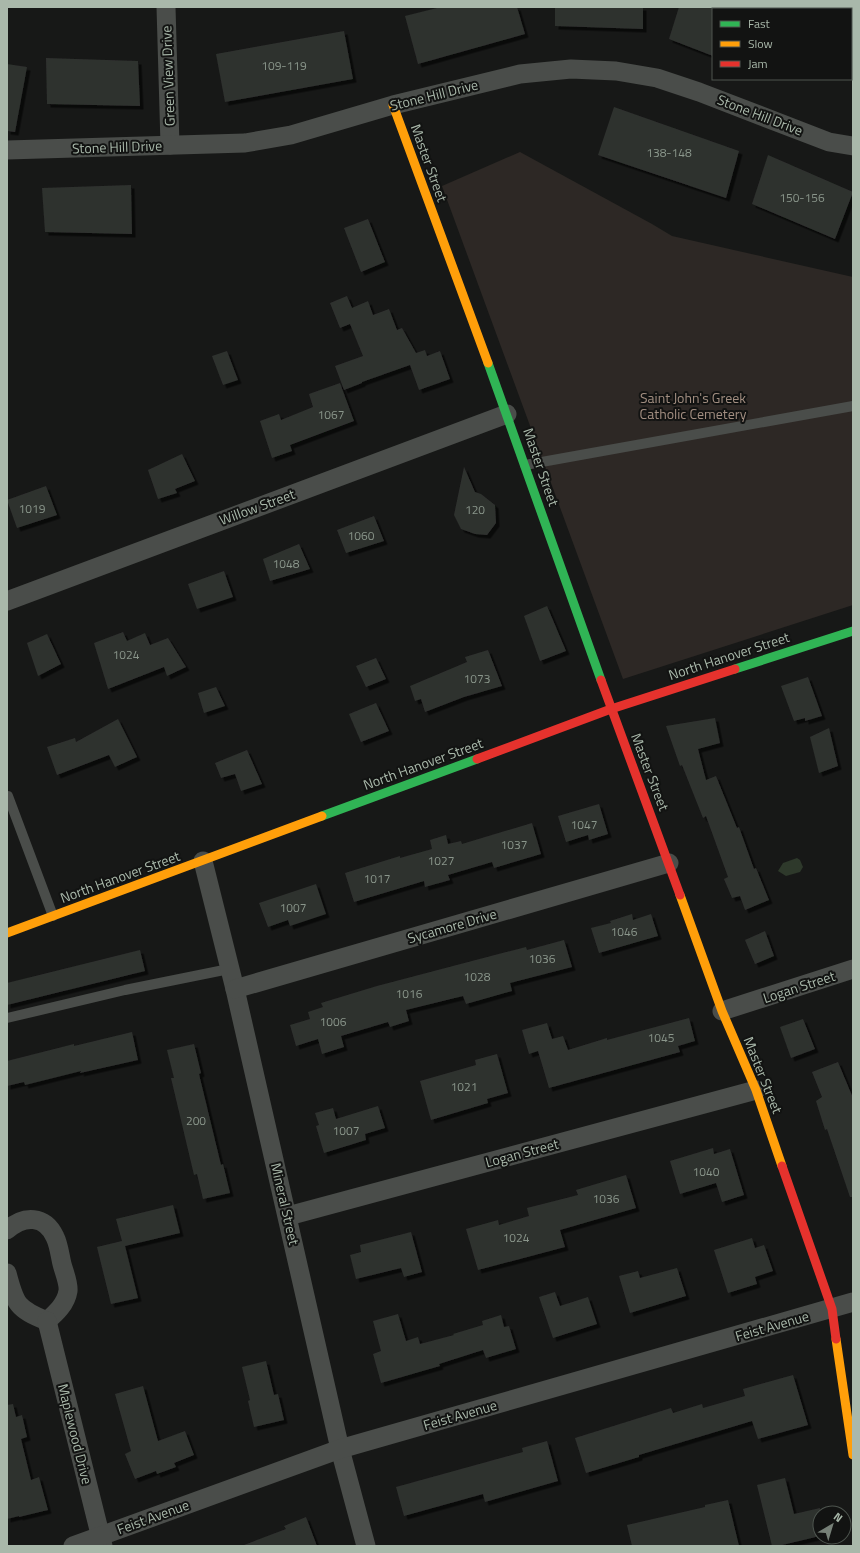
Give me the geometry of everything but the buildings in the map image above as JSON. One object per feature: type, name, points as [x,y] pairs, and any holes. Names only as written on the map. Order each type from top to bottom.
[{"type":"street","name":"Green View Drive","points":[[166,7],[170,145]]},
{"type":"street","name":"Stone Hill Drive","points":[[7,150],[245,143],[291,135],[393,105],[520,74],[571,69],[616,70],[657,78],[699,92],[829,142],[853,146]]},
{"type":"street","name":"Master Street","points":[[393,105],[507,414],[611,709],[669,863],[722,1011],[756,1090],[832,1309],[853,1455]]},
{"type":"street","name":"Willow Street","points":[[7,601],[507,414]]},
{"type":"street","name":"North Hanover Street","points":[[7,933],[611,709],[853,631]]},
{"type":"street","name":"Mineral Street","points":[[203,861],[235,988],[340,1449],[366,1546]]},
{"type":"street","name":"Sycamore Drive","points":[[235,988],[669,863]]},
{"type":"street","name":"Logan Street","points":[[722,1011],[853,969]]},
{"type":"street","name":"Logan Street","points":[[288,1216],[756,1090]]},
{"type":"street","points":[[7,1230],[14,1223],[28,1219],[39,1221],[49,1227],[56,1238],[68,1290],[65,1301],[58,1311],[47,1321],[27,1313],[17,1304],[7,1273]]},
{"type":"street","name":"Feist Avenue","points":[[73,1546],[102,1541],[340,1449],[853,1302]]},
{"type":"street","name":"Maplewood Drive","points":[[47,1321],[102,1541]]},
{"type":"lane","points":[[525,465],[853,406]]},
{"type":"lane","points":[[7,796],[53,916]]},
{"type":"lane","points":[[7,1018],[125,990],[229,969]]},
{"type":"green space","name":"Saint John's Greek Catholic Cemetery","points":[[520,152],[672,236],[853,277],[853,605],[623,679],[442,186]]},
{"type":"shaded area","points":[[797,858],[800,860],[803,867],[800,872],[786,876],[778,871],[783,863]]},
{"type":"traffic: fast","points":[[488,363],[601,680]]},
{"type":"traffic: fast","points":[[735,669],[853,631]]},
{"type":"traffic: fast","points":[[322,816],[477,759]]},
{"type":"traffic: slow","points":[[393,105],[488,363]]},
{"type":"traffic: slow","points":[[7,933],[322,816]]},
{"type":"traffic: slow","points":[[680,895],[722,1011],[756,1090],[782,1166]]},
{"type":"traffic: slow","points":[[836,1339],[853,1455]]},
{"type":"traffic: jam","points":[[477,759],[611,709],[735,669]]},
{"type":"traffic: jam","points":[[601,680],[680,895]]},
{"type":"traffic: jam","points":[[782,1166],[832,1309],[836,1339]]}]
